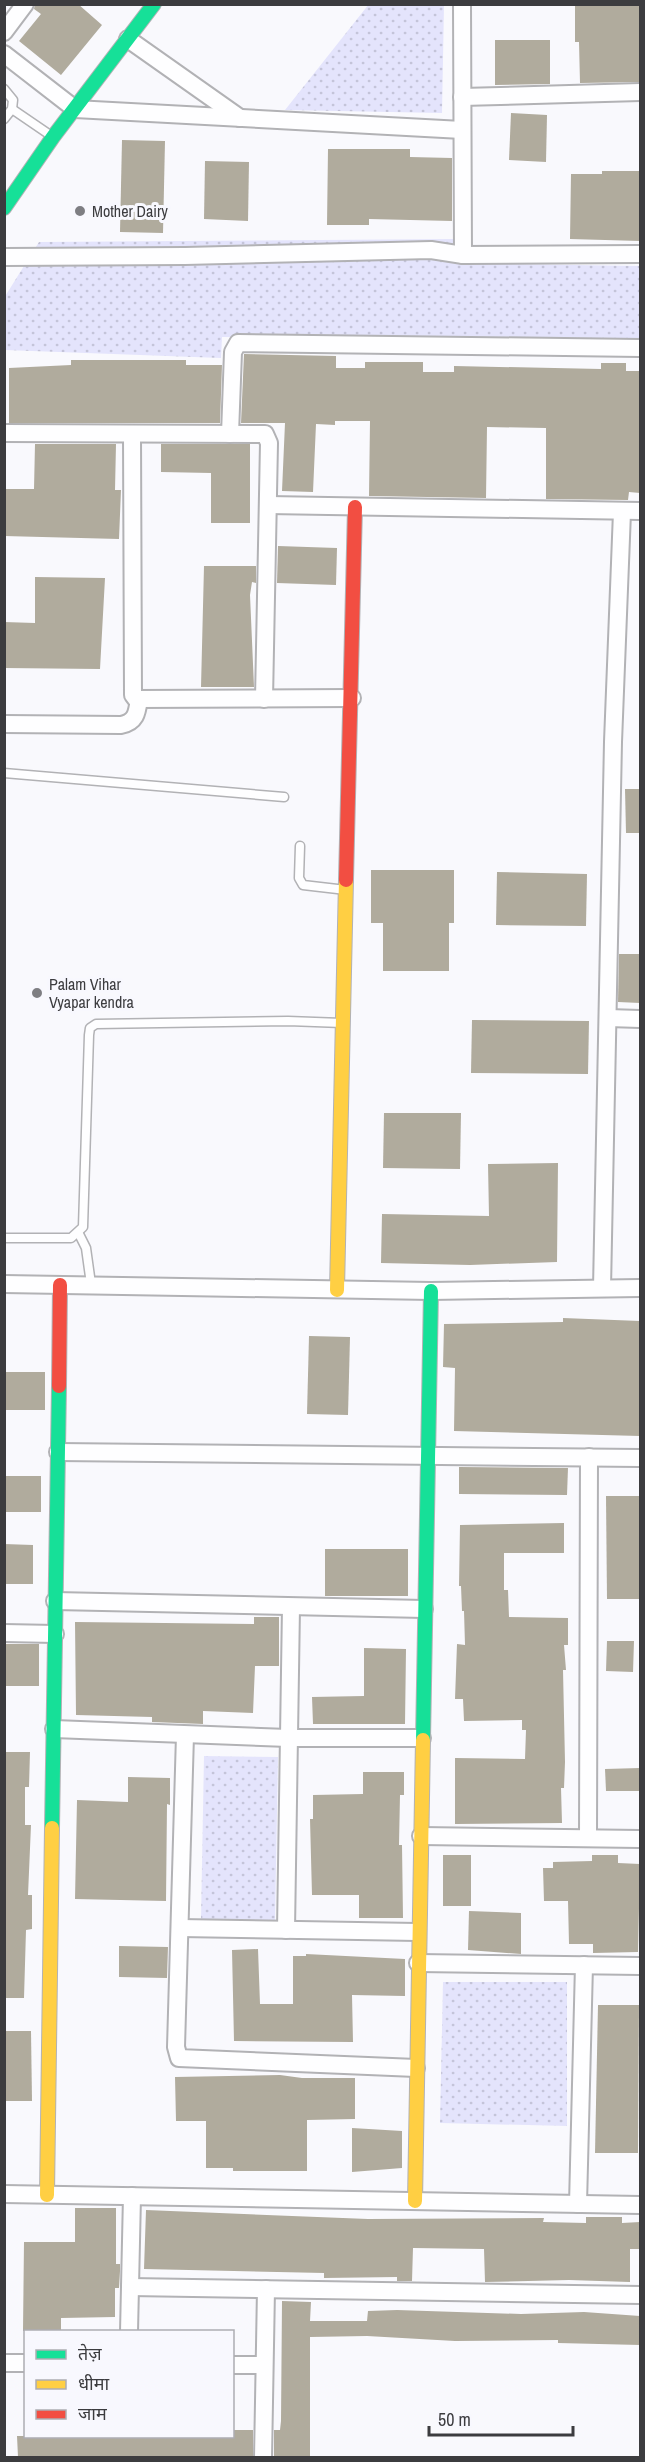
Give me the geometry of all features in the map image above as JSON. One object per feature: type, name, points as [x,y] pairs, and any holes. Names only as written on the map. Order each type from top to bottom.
[{"type":"street","points":[[4,32],[25,4]]},
{"type":"street","points":[[4,208],[154,4]]},
{"type":"street","points":[[462,4],[463,255]]},
{"type":"street","points":[[128,39],[241,118]]},
{"type":"street","points":[[4,54],[75,109],[462,130]]},
{"type":"street","points":[[462,97],[640,92]]},
{"type":"street","points":[[4,257],[185,256],[431,250],[463,255],[640,254]]},
{"type":"street","points":[[230,434],[233,352],[238,343],[640,348]]},
{"type":"street","points":[[4,433],[265,434],[268,437],[264,699]]},
{"type":"street","points":[[132,434],[133,695],[139,699],[352,698]]},
{"type":"street","points":[[268,505],[640,511]]},
{"type":"street","points":[[337,1290],[355,507]]},
{"type":"street","points":[[602,1288],[613,742],[622,512]]},
{"type":"street","points":[[4,724],[127,724],[137,715],[139,699]]},
{"type":"street","points":[[608,1018],[640,1019]]},
{"type":"street","points":[[4,1284],[431,1291],[640,1288]]},
{"type":"street","points":[[47,2195],[60,1286]]},
{"type":"street","points":[[415,2201],[417,1932],[421,1836],[431,1291]]},
{"type":"street","points":[[58,1452],[640,1458]]},
{"type":"street","points":[[588,1838],[589,1457]]},
{"type":"street","points":[[56,1601],[424,1609]]},
{"type":"street","points":[[286,1930],[291,1606]]},
{"type":"street","points":[[4,1633],[55,1634]]},
{"type":"street","points":[[54,1729],[288,1738],[422,1738]]},
{"type":"street","points":[[185,1735],[176,2047],[179,2058],[416,2068]]},
{"type":"street","points":[[421,1836],[640,1839]]},
{"type":"street","points":[[180,1928],[417,1932]]},
{"type":"street","points":[[418,1963],[640,1966]]},
{"type":"street","points":[[578,2204],[584,1965]]},
{"type":"street","points":[[4,2194],[640,2205]]},
{"type":"street","points":[[129,2330],[132,2196]]},
{"type":"street","points":[[130,2287],[640,2295]]},
{"type":"street","points":[[263,2457],[266,2289]]},
{"type":"street","points":[[4,2363],[24,2363]]},
{"type":"street","points":[[234,2365],[264,2365]]},
{"type":"lane","points":[[4,89],[13,100],[12,109],[4,119]]},
{"type":"lane","points":[[12,109],[54,137]]},
{"type":"lane","points":[[4,773],[284,797]]},
{"type":"lane","points":[[300,846],[299,878],[303,885],[346,890]]},
{"type":"lane","points":[[4,1238],[71,1238],[79,1233],[82,1227],[90,1028],[96,1024],[294,1021],[342,1023]]},
{"type":"lane","points":[[79,1233],[86,1248],[91,1284]]},
{"type":"shaded area","points":[[369,4],[444,5],[442,113],[285,110]]},
{"type":"shaded area","points":[[454,239],[453,263],[640,266],[640,339],[222,337],[221,358],[5,350],[4,298],[39,242]]},
{"type":"shaded area","points":[[204,1756],[278,1757],[275,1921],[201,1920]]},
{"type":"shaded area","points":[[443,1982],[567,1982],[567,2126],[440,2123]]},
{"type":"building","points":[[35,4],[78,4],[102,25],[61,75],[19,41],[41,14],[34,9]]},
{"type":"building","points":[[575,6],[640,6],[640,82],[580,83],[579,42],[575,42]]},
{"type":"building","points":[[495,40],[550,40],[550,84],[495,85]]},
{"type":"building","points":[[511,113],[547,115],[546,162],[509,160]]},
{"type":"building","points":[[122,140],[165,141],[163,233],[120,232]]},
{"type":"building","points":[[328,149],[410,149],[410,157],[452,158],[452,221],[369,219],[369,225],[327,225]]},
{"type":"building","points":[[205,161],[249,162],[248,221],[204,219]]},
{"type":"building","points":[[602,171],[640,171],[640,241],[570,239],[571,174],[602,174]]},
{"type":"building","points":[[244,354],[336,356],[336,368],[365,368],[365,362],[423,362],[423,372],[454,372],[454,366],[601,369],[601,363],[626,363],[626,371],[640,371],[640,493],[629,492],[628,500],[546,499],[546,428],[487,427],[486,498],[369,496],[370,421],[335,421],[335,425],[316,424],[313,492],[282,491],[285,423],[241,423]]},
{"type":"building","points":[[71,360],[186,360],[186,365],[222,365],[220,423],[9,423],[9,368],[71,365]]},
{"type":"building","points":[[35,444],[116,444],[115,490],[121,490],[119,539],[4,536],[4,489],[34,489]]},
{"type":"building","points":[[161,444],[250,444],[250,523],[211,523],[211,473],[161,472]]},
{"type":"building","points":[[278,546],[337,548],[336,585],[277,583]]},
{"type":"building","points":[[204,566],[256,566],[256,583],[252,582],[250,595],[254,687],[201,687]]},
{"type":"building","points":[[35,577],[105,578],[100,669],[4,668],[4,622],[35,623]]},
{"type":"building","points":[[625,789],[640,789],[640,833],[626,833]]},
{"type":"building","points":[[371,870],[454,870],[454,923],[449,923],[449,971],[383,971],[383,923],[371,923]]},
{"type":"building","points":[[497,872],[587,874],[586,926],[496,925]]},
{"type":"building","points":[[619,954],[640,954],[640,1003],[618,1002]]},
{"type":"building","points":[[472,1020],[589,1021],[588,1074],[471,1073]]},
{"type":"building","points":[[384,1113],[461,1113],[460,1169],[383,1168]]},
{"type":"building","points":[[558,1163],[557,1262],[470,1265],[381,1263],[382,1214],[489,1216],[488,1164]]},
{"type":"building","points":[[563,1318],[640,1321],[640,1436],[454,1431],[455,1368],[443,1367],[444,1324],[563,1322]]},
{"type":"building","points":[[309,1336],[350,1337],[348,1415],[307,1414]]},
{"type":"building","points":[[4,1372],[45,1372],[45,1410],[4,1410]]},
{"type":"building","points":[[459,1467],[568,1468],[567,1495],[459,1494]]},
{"type":"building","points":[[4,1476],[41,1476],[41,1512],[4,1512]]},
{"type":"building","points":[[606,1496],[640,1496],[640,1599],[607,1599]]},
{"type":"building","points":[[564,1523],[564,1553],[504,1553],[504,1590],[508,1590],[509,1617],[568,1618],[568,1645],[564,1645],[566,1670],[563,1670],[565,1762],[564,1788],[561,1788],[562,1823],[455,1824],[455,1758],[525,1759],[526,1730],[522,1730],[522,1720],[464,1721],[463,1699],[455,1699],[457,1644],[465,1645],[464,1611],[462,1611],[461,1586],[459,1586],[460,1525]]},
{"type":"building","points":[[4,1544],[33,1545],[33,1584],[4,1584]]},
{"type":"building","points":[[325,1549],[408,1549],[408,1596],[325,1596]]},
{"type":"building","points":[[254,1617],[279,1617],[279,1666],[255,1666],[253,1713],[203,1711],[203,1724],[152,1722],[152,1717],[76,1715],[75,1622],[254,1624]]},
{"type":"building","points":[[607,1641],[634,1641],[633,1672],[606,1671]]},
{"type":"building","points":[[4,1644],[39,1644],[39,1686],[4,1686]]},
{"type":"building","points":[[364,1648],[406,1649],[405,1724],[313,1724],[312,1697],[364,1696]]},
{"type":"building","points":[[4,1752],[30,1752],[29,1787],[25,1787],[25,1825],[31,1825],[28,1895],[32,1895],[32,1929],[26,1930],[24,1998],[4,1998]]},
{"type":"building","points":[[640,1768],[640,1791],[606,1791],[605,1769]]},
{"type":"building","points":[[363,1772],[404,1772],[404,1795],[400,1795],[399,1845],[402,1845],[403,1918],[359,1918],[359,1895],[312,1895],[310,1819],[313,1819],[313,1795],[363,1794]]},
{"type":"building","points":[[128,1777],[170,1778],[170,1805],[167,1804],[166,1901],[75,1899],[77,1800],[128,1802]]},
{"type":"building","points":[[443,1855],[471,1855],[471,1906],[443,1906]]},
{"type":"building","points":[[592,1855],[618,1855],[618,1863],[640,1864],[638,1952],[593,1953],[593,1944],[569,1944],[568,1901],[544,1901],[543,1868],[553,1868],[553,1862],[592,1861]]},
{"type":"building","points":[[469,1911],[521,1913],[521,1954],[468,1950]]},
{"type":"building","points":[[119,1946],[168,1947],[167,1978],[119,1977]]},
{"type":"building","points":[[258,1949],[260,2004],[293,2004],[293,1956],[306,1956],[306,1954],[405,1959],[405,1996],[352,1995],[353,2042],[234,2041],[232,1950]]},
{"type":"building","points":[[598,2005],[639,2005],[638,2153],[595,2153]]},
{"type":"building","points":[[4,2031],[31,2031],[32,2101],[4,2101]]},
{"type":"building","points":[[280,2075],[302,2078],[355,2078],[355,2119],[307,2120],[307,2171],[233,2171],[233,2168],[206,2168],[206,2121],[176,2121],[175,2077]]},
{"type":"building","points":[[352,2128],[402,2131],[402,2168],[352,2172]]},
{"type":"building","points":[[75,2208],[116,2208],[116,2264],[120,2264],[120,2271],[119,2288],[115,2288],[115,2317],[61,2318],[61,2330],[23,2331],[24,2242],[75,2242]]},
{"type":"building","points":[[146,2210],[368,2219],[544,2218],[543,2222],[586,2223],[586,2217],[622,2217],[622,2223],[640,2222],[640,2249],[630,2249],[630,2282],[569,2280],[485,2282],[484,2249],[413,2248],[412,2281],[397,2281],[397,2277],[324,2278],[324,2273],[144,2269]]},
{"type":"building","points":[[282,2301],[311,2302],[310,2321],[367,2321],[368,2311],[397,2310],[521,2314],[584,2312],[640,2316],[640,2345],[558,2343],[558,2340],[455,2341],[367,2336],[310,2337],[310,2457],[274,2457],[274,2430],[280,2430],[281,2421]]},
{"type":"building","points":[[234,2430],[253,2430],[253,2457],[18,2457],[17,2436],[24,2436],[24,2438],[234,2438]]},
{"type":"traffic: fast","points":[[4,208],[53,137],[154,4]]},
{"type":"traffic: fast","points":[[423,1740],[431,1291]]},
{"type":"traffic: fast","points":[[52,1828],[59,1386]]},
{"type":"traffic: slow","points":[[337,1290],[346,880]]},
{"type":"traffic: slow","points":[[415,2201],[423,1740]]},
{"type":"traffic: slow","points":[[47,2195],[52,1828]]},
{"type":"traffic: jam","points":[[346,880],[355,507]]},
{"type":"traffic: jam","points":[[59,1386],[60,1285]]},
{"type":"place","name":"Mother Dairy","points":[[80,211]]},
{"type":"place","name":"Palam Vihar Vyapar kendra","points":[[37,993]]}]
